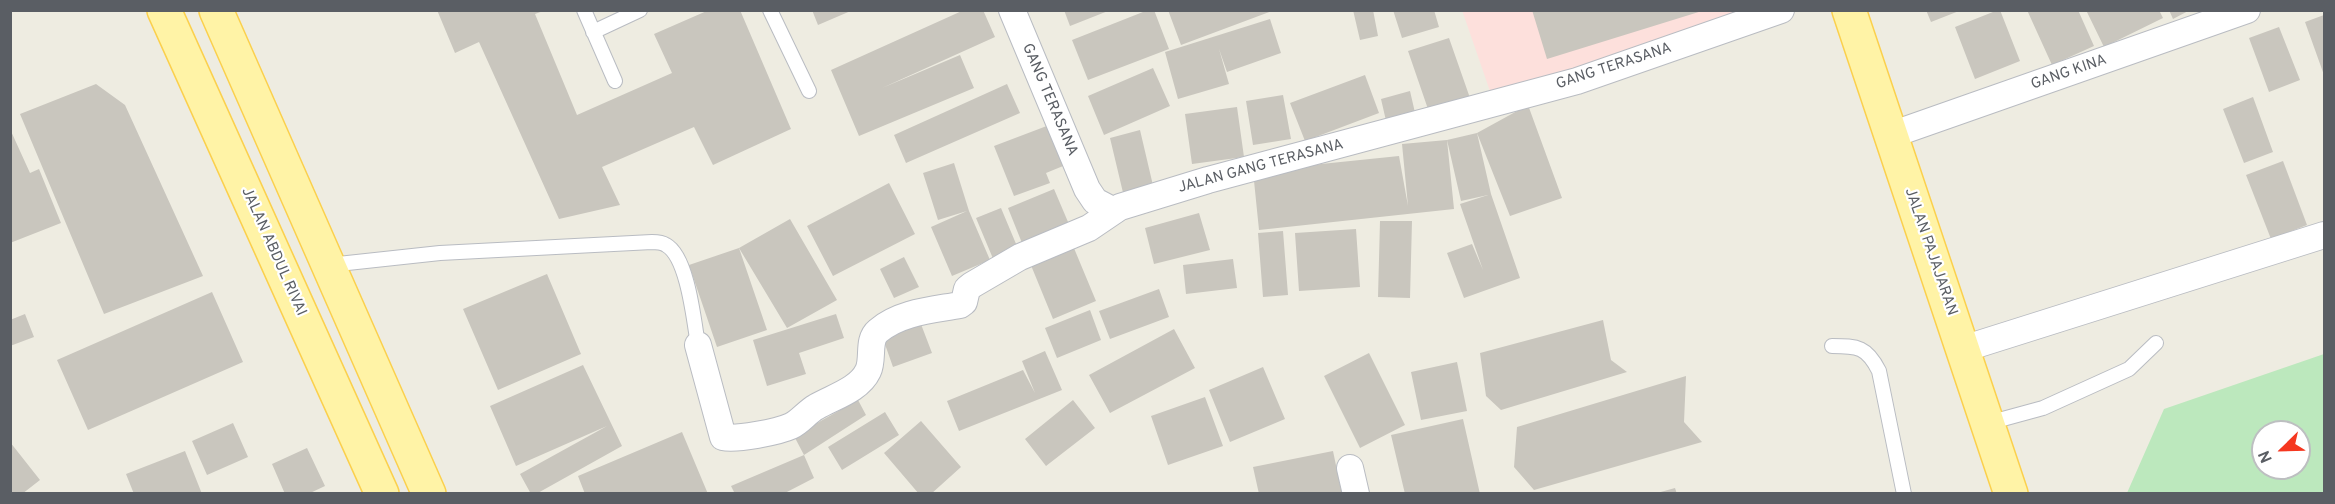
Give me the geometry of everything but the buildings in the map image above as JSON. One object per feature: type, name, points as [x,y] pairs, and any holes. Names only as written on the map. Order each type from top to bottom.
[{"type":"main road","name":"JALAN ABDUL RIVAI","points":[[164,10],[382,494]]},
{"type":"main road","points":[[216,10],[429,494]]},
{"type":"main road","name":"JALAN PAJAJARAN","points":[[1849,10],[2012,494]]},
{"type":"street","name":"GANG TERASANA","points":[[1012,10],[1087,189],[1095,201],[1114,211]]},
{"type":"street","name":"GANG TERASANA","points":[[1444,118],[1578,81],[1781,10]]},
{"type":"street","name":"GANG KINA","points":[[1891,135],[2247,10]]},
{"type":"street","name":"JALAN GANG TERASANA","points":[[698,345],[723,437],[793,426],[814,408],[850,390],[864,377],[869,369],[873,338],[878,331],[909,315],[960,305],[966,299],[967,289],[972,285],[1020,257],[1089,228],[1114,211],[1208,180],[1444,118]]},
{"type":"street","points":[[1963,349],[2325,235]]},
{"type":"street","points":[[1350,468],[1356,494]]},
{"type":"lane","points":[[584,10],[615,81]]},
{"type":"lane","points":[[593,32],[640,10]]},
{"type":"lane","points":[[770,10],[809,91]]},
{"type":"lane","points":[[327,265],[355,264],[440,253],[652,242],[666,245],[676,257],[685,278],[698,345]]},
{"type":"lane","points":[[1988,423],[2043,408],[2129,369],[2156,343]]},
{"type":"lane","points":[[1832,346],[1861,349],[1871,355],[1879,371],[1904,494]]},
{"type":"shaded area","points":[[1462,10],[1759,11],[1492,97]]},
{"type":"green space","points":[[2324,354],[2324,493],[2127,493],[2164,409]]}]
